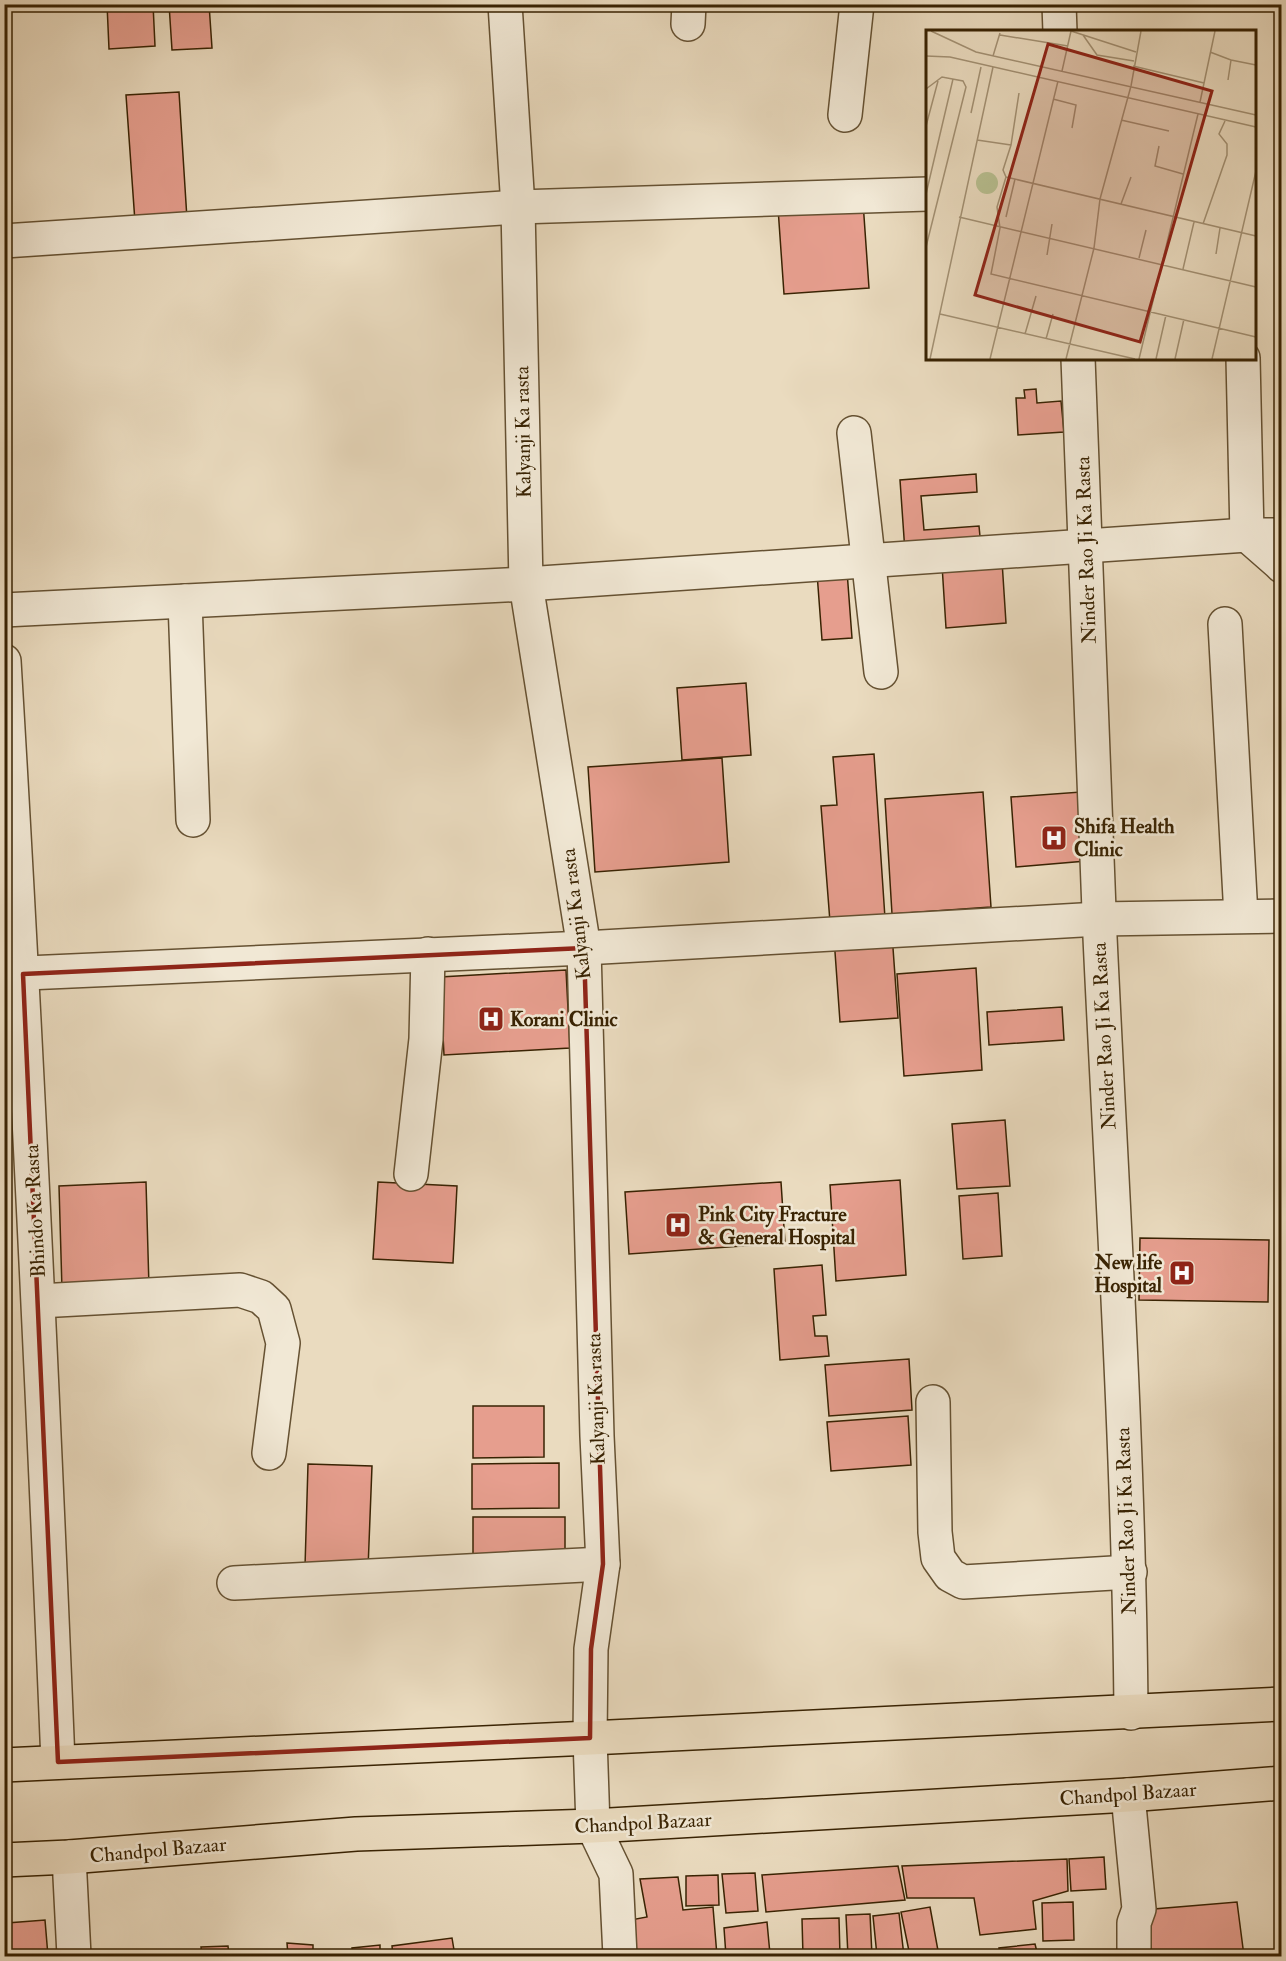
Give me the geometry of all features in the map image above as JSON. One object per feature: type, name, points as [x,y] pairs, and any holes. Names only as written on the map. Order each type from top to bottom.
[{"type":"main road","points":[[4,1765],[1131,1713],[1281,1704]]},
{"type":"main road","name":"Chandpol Bazaar","points":[[4,1860],[356,1834],[593,1827],[1128,1795],[1281,1783]]},
{"type":"street","name":"Kalyanji Ka rasta","points":[[505,4],[518,207],[526,584],[584,948],[597,1436],[603,1563],[591,1649],[590,1738],[593,1827]]},
{"type":"street","points":[[845,115],[857,4]]},
{"type":"street","points":[[1059,4],[1060,30]]},
{"type":"street","points":[[4,241],[518,207],[926,194]]},
{"type":"street","name":"Ninder Rao Ji Ka Rasta","points":[[1078,360],[1099,919],[1130,1572],[1131,1713]]},
{"type":"street","points":[[1243,360],[1246,535],[1281,566]]},
{"type":"street","points":[[854,433],[881,672]]},
{"type":"street","points":[[4,610],[526,584],[1246,535],[1281,535]]},
{"type":"street","points":[[185,601],[193,820]]},
{"type":"street","points":[[1226,624],[1241,916]]},
{"type":"street","name":"Bhindo Ka Rasta","points":[[4,661],[14,974],[39,1301],[58,1762]]},
{"type":"street","points":[[14,974],[584,948],[1099,919],[1281,916]]},
{"type":"street","points":[[411,1174],[426,1039],[428,954]]},
{"type":"street","points":[[39,1301],[240,1290],[261,1297],[274,1309],[283,1343],[269,1454]]},
{"type":"street","points":[[933,1402],[935,1532],[938,1558],[950,1575],[963,1582],[1130,1572]]},
{"type":"street","points":[[234,1583],[603,1563]]},
{"type":"street","points":[[1128,1795],[1139,1909],[1134,1923],[1134,1956]]},
{"type":"street","points":[[593,1827],[616,1874],[620,1956]]},
{"type":"street","points":[[69,1857],[74,1956]]},
{"type":"highlighted area","points":[[584,948],[603,1564],[591,1649],[590,1738],[58,1762],[23,974]]},
{"type":"building","points":[[107,4],[153,4],[155,46],[109,49]]},
{"type":"building","points":[[169,4],[209,4],[212,48],[172,50]]},
{"type":"building","points":[[179,92],[187,219],[135,222],[126,95]]},
{"type":"building","points":[[863,202],[869,288],[784,294],[778,208]]},
{"type":"building","points":[[1036,389],[1037,403],[1061,401],[1064,432],[1018,435],[1016,398],[1025,398],[1024,390]]},
{"type":"building","points":[[976,474],[977,492],[921,496],[924,530],[979,526],[981,547],[905,552],[900,480]]},
{"type":"building","points":[[1002,561],[1006,623],[946,628],[942,565]]},
{"type":"building","points":[[847,571],[852,638],[822,640],[817,573]]},
{"type":"building","points":[[746,683],[751,755],[682,760],[677,688]]},
{"type":"building","points":[[874,754],[885,918],[830,922],[821,806],[837,805],[833,757]]},
{"type":"building","points":[[722,758],[729,862],[595,872],[588,767]]},
{"type":"building","points":[[983,792],[991,907],[892,914],[885,799]]},
{"type":"building","points":[[1081,792],[1086,861],[1016,867],[1011,797]]},
{"type":"building","points":[[892,934],[898,1018],[840,1022],[834,938]]},
{"type":"building","points":[[976,968],[982,1070],[904,1076],[897,974]]},
{"type":"building","points":[[566,970],[570,1048],[444,1055],[440,977]]},
{"type":"building","points":[[1062,1007],[1064,1040],[989,1045],[987,1012]]},
{"type":"building","points":[[1005,1120],[1010,1186],[957,1189],[952,1124]]},
{"type":"building","points":[[900,1180],[906,1275],[836,1281],[830,1185]]},
{"type":"building","points":[[146,1182],[149,1287],[62,1290],[59,1186]]},
{"type":"building","points":[[378,1182],[457,1186],[453,1263],[373,1259]]},
{"type":"building","points":[[781,1182],[785,1243],[629,1254],[625,1192]]},
{"type":"building","points":[[998,1193],[1002,1256],[963,1259],[959,1196]]},
{"type":"building","points":[[1140,1238],[1269,1240],[1268,1302],[1139,1300]]},
{"type":"building","points":[[822,1265],[826,1315],[813,1316],[815,1336],[827,1336],[829,1356],[780,1360],[774,1269]]},
{"type":"building","points":[[909,1359],[912,1410],[829,1416],[825,1365]]},
{"type":"building","points":[[473,1406],[544,1406],[544,1457],[473,1458]]},
{"type":"building","points":[[908,1416],[911,1465],[831,1471],[827,1422]]},
{"type":"building","points":[[559,1463],[559,1508],[472,1509],[472,1464]]},
{"type":"building","points":[[308,1464],[372,1466],[368,1569],[305,1567]]},
{"type":"building","points":[[473,1517],[565,1517],[565,1563],[473,1563]]},
{"type":"building","points":[[1104,1857],[1106,1889],[1071,1891],[1069,1859]]},
{"type":"building","points":[[1067,1859],[1068,1891],[1033,1901],[1036,1929],[980,1935],[974,1898],[907,1898],[902,1866]]},
{"type":"building","points":[[898,1866],[905,1900],[766,1912],[762,1875]]},
{"type":"building","points":[[755,1873],[758,1911],[726,1913],[722,1874]]},
{"type":"building","points":[[718,1875],[719,1905],[686,1906],[686,1876]]},
{"type":"building","points":[[678,1877],[683,1910],[713,1907],[717,1956],[629,1956],[625,1921],[647,1917],[640,1879]]},
{"type":"building","points":[[1073,1902],[1074,1940],[1043,1941],[1042,1903]]},
{"type":"building","points":[[1237,1902],[1244,1956],[1148,1956],[1142,1910]]},
{"type":"building","points":[[930,1907],[939,1956],[910,1956],[901,1912]]},
{"type":"building","points":[[899,1913],[904,1956],[877,1956],[873,1916]]},
{"type":"building","points":[[870,1914],[872,1956],[848,1956],[846,1915]]},
{"type":"building","points":[[839,1918],[840,1956],[803,1956],[802,1919]]},
{"type":"building","points":[[45,1920],[48,1956],[10,1956],[7,1923]]},
{"type":"building","points":[[767,1922],[770,1954],[726,1956],[724,1928]]},
{"type":"building","points":[[452,1938],[455,1956],[393,1956],[392,1946]]},
{"type":"building","points":[[287,1943],[313,1945],[313,1956],[288,1956]]},
{"type":"building","points":[[1035,1944],[1038,1956],[1000,1956],[999,1948]]},
{"type":"building","points":[[380,1945],[380,1956],[353,1956],[352,1948]]},
{"type":"building","points":[[228,1946],[229,1956],[202,1956],[201,1947]]},
{"type":"place","name":"Shifa Health Clinic","points":[[1054,838]]},
{"type":"place","name":"Korani Clinic","points":[[491,1019]]},
{"type":"place","name":"Pink City Fracture & General Hospital","points":[[678,1225]]},
{"type":"place","name":"New life Hospital","points":[[1182,1273]]}]
